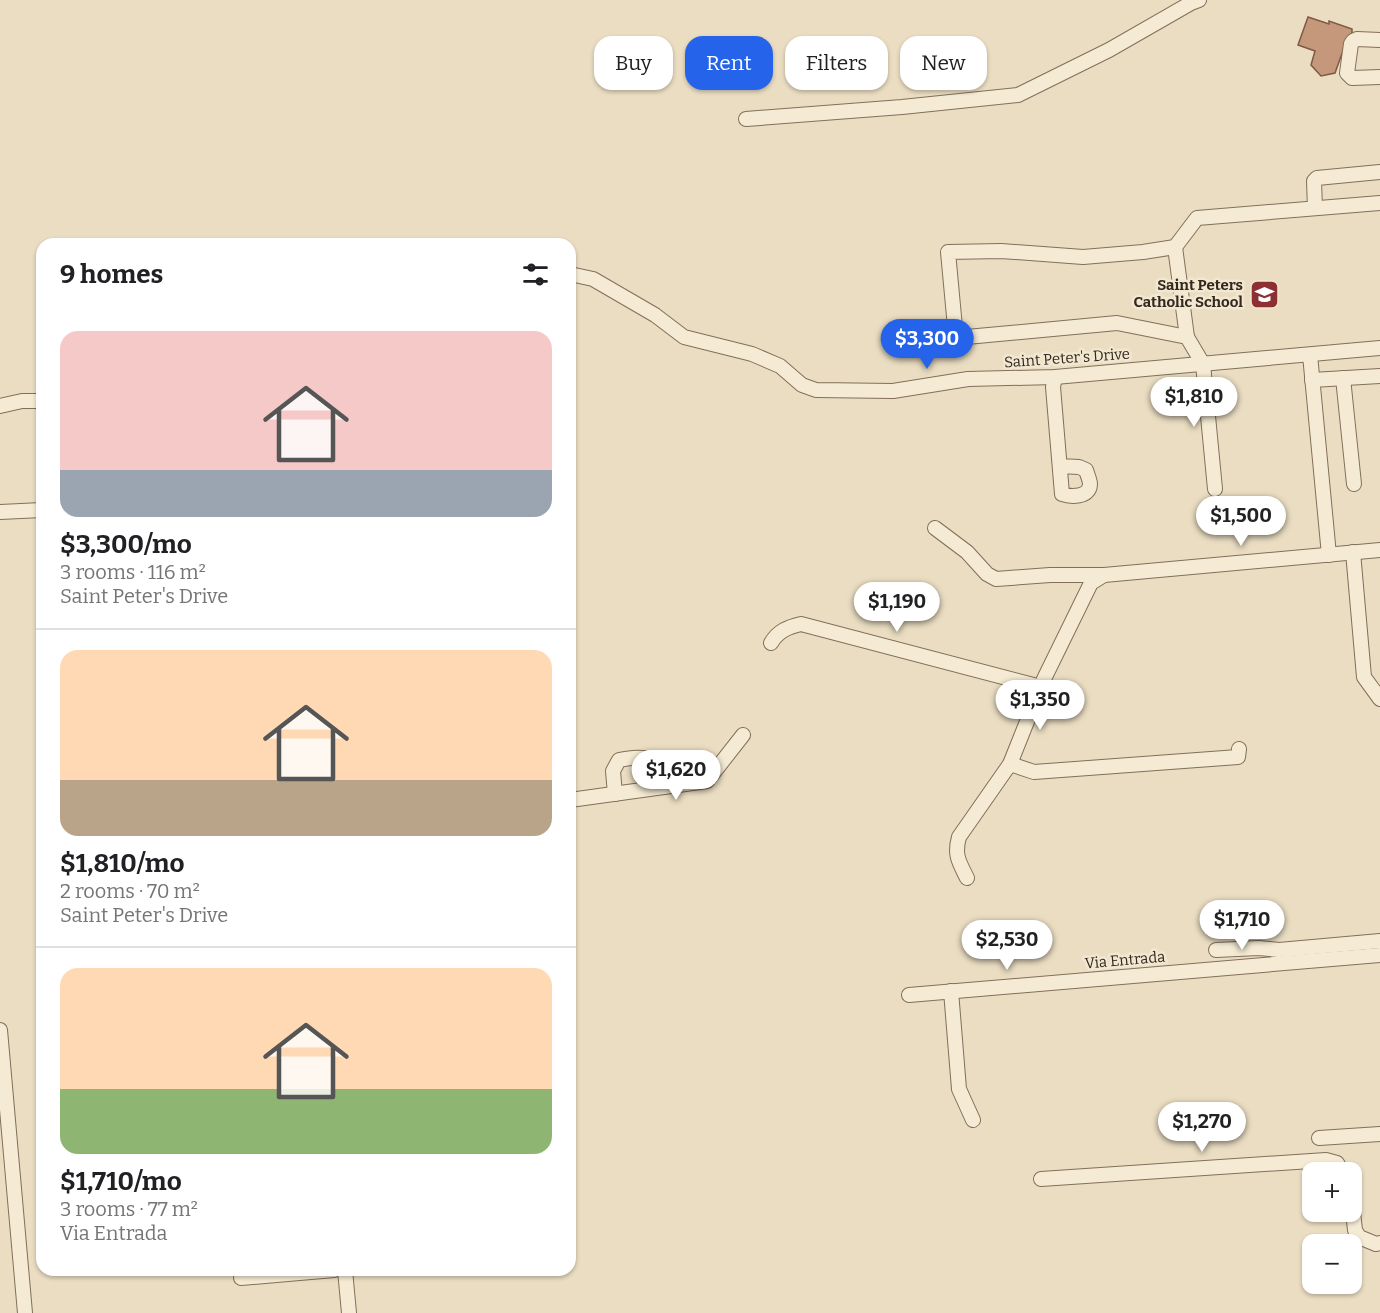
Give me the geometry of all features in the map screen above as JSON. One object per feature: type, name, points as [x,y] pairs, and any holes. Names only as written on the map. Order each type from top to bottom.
[{"type":"street","points":[[746,119],[1018,95],[1109,50],[1199,0]]},
{"type":"street","points":[[1380,40],[1357,39],[1353,41],[1347,73],[1352,78],[1380,77]]},
{"type":"street","points":[[1316,208],[1314,181],[1317,178],[1380,172]]},
{"type":"street","points":[[1187,336],[1116,323],[956,338],[948,252],[1001,251],[1083,257],[1143,252],[1175,247],[1197,218],[1380,203]]},
{"type":"street","points":[[1175,247],[1187,336],[1203,364],[1215,489]]},
{"type":"street","name":"Saint Peter's Drive","points":[[576,275],[593,279],[655,315],[684,338],[752,354],[780,366],[802,385],[816,390],[893,391],[968,380],[1055,377],[1380,348]]},
{"type":"street","points":[[1310,355],[1329,555]]},
{"type":"street","points":[[1312,380],[1380,376]]},
{"type":"street","points":[[1055,377],[1053,387],[1060,466]]},
{"type":"street","points":[[1343,378],[1354,484]]},
{"type":"street","points":[[0,406],[22,401],[36,401]]},
{"type":"street","points":[[0,513],[36,510]]},
{"type":"street","points":[[935,528],[967,552],[987,574],[996,579],[1050,575],[1104,575],[1380,550]]},
{"type":"street","points":[[1353,552],[1364,677],[1380,699]]},
{"type":"street","points":[[967,878],[957,859],[956,848],[959,837],[1010,765],[1041,687],[1091,583],[1104,575]]},
{"type":"street","points":[[771,643],[784,628],[801,624],[1041,687]]},
{"type":"street","points":[[576,799],[707,781],[743,735]]},
{"type":"street","points":[[1010,765],[1034,772],[1238,757],[1239,749]]},
{"type":"street","points":[[615,794],[613,771],[619,760],[636,756],[657,761],[665,768],[664,787]]},
{"type":"street","points":[[1216,951],[1259,948],[1279,950],[1380,941]]},
{"type":"street","name":"Via Entrada","points":[[909,995],[1380,955]]},
{"type":"street","points":[[951,991],[959,1089],[974,1120]]},
{"type":"street","points":[[0,1030],[25,1313]]},
{"type":"street","points":[[1319,1138],[1380,1134]]},
{"type":"street","points":[[1041,1179],[1326,1160],[1333,1162]]},
{"type":"street","points":[[1354,1222],[1359,1237],[1376,1244],[1380,1243]]},
{"type":"street","points":[[241,1278],[264,1276]]},
{"type":"street","points":[[346,1276],[349,1313]]},
{"type":"building","points":[[1308,17],[1352,29],[1352,39],[1344,48],[1335,73],[1321,76],[1311,65],[1315,51],[1298,45]]},
{"type":"place","name":"Saint Peters Catholic School","points":[[1264,294]]}]
